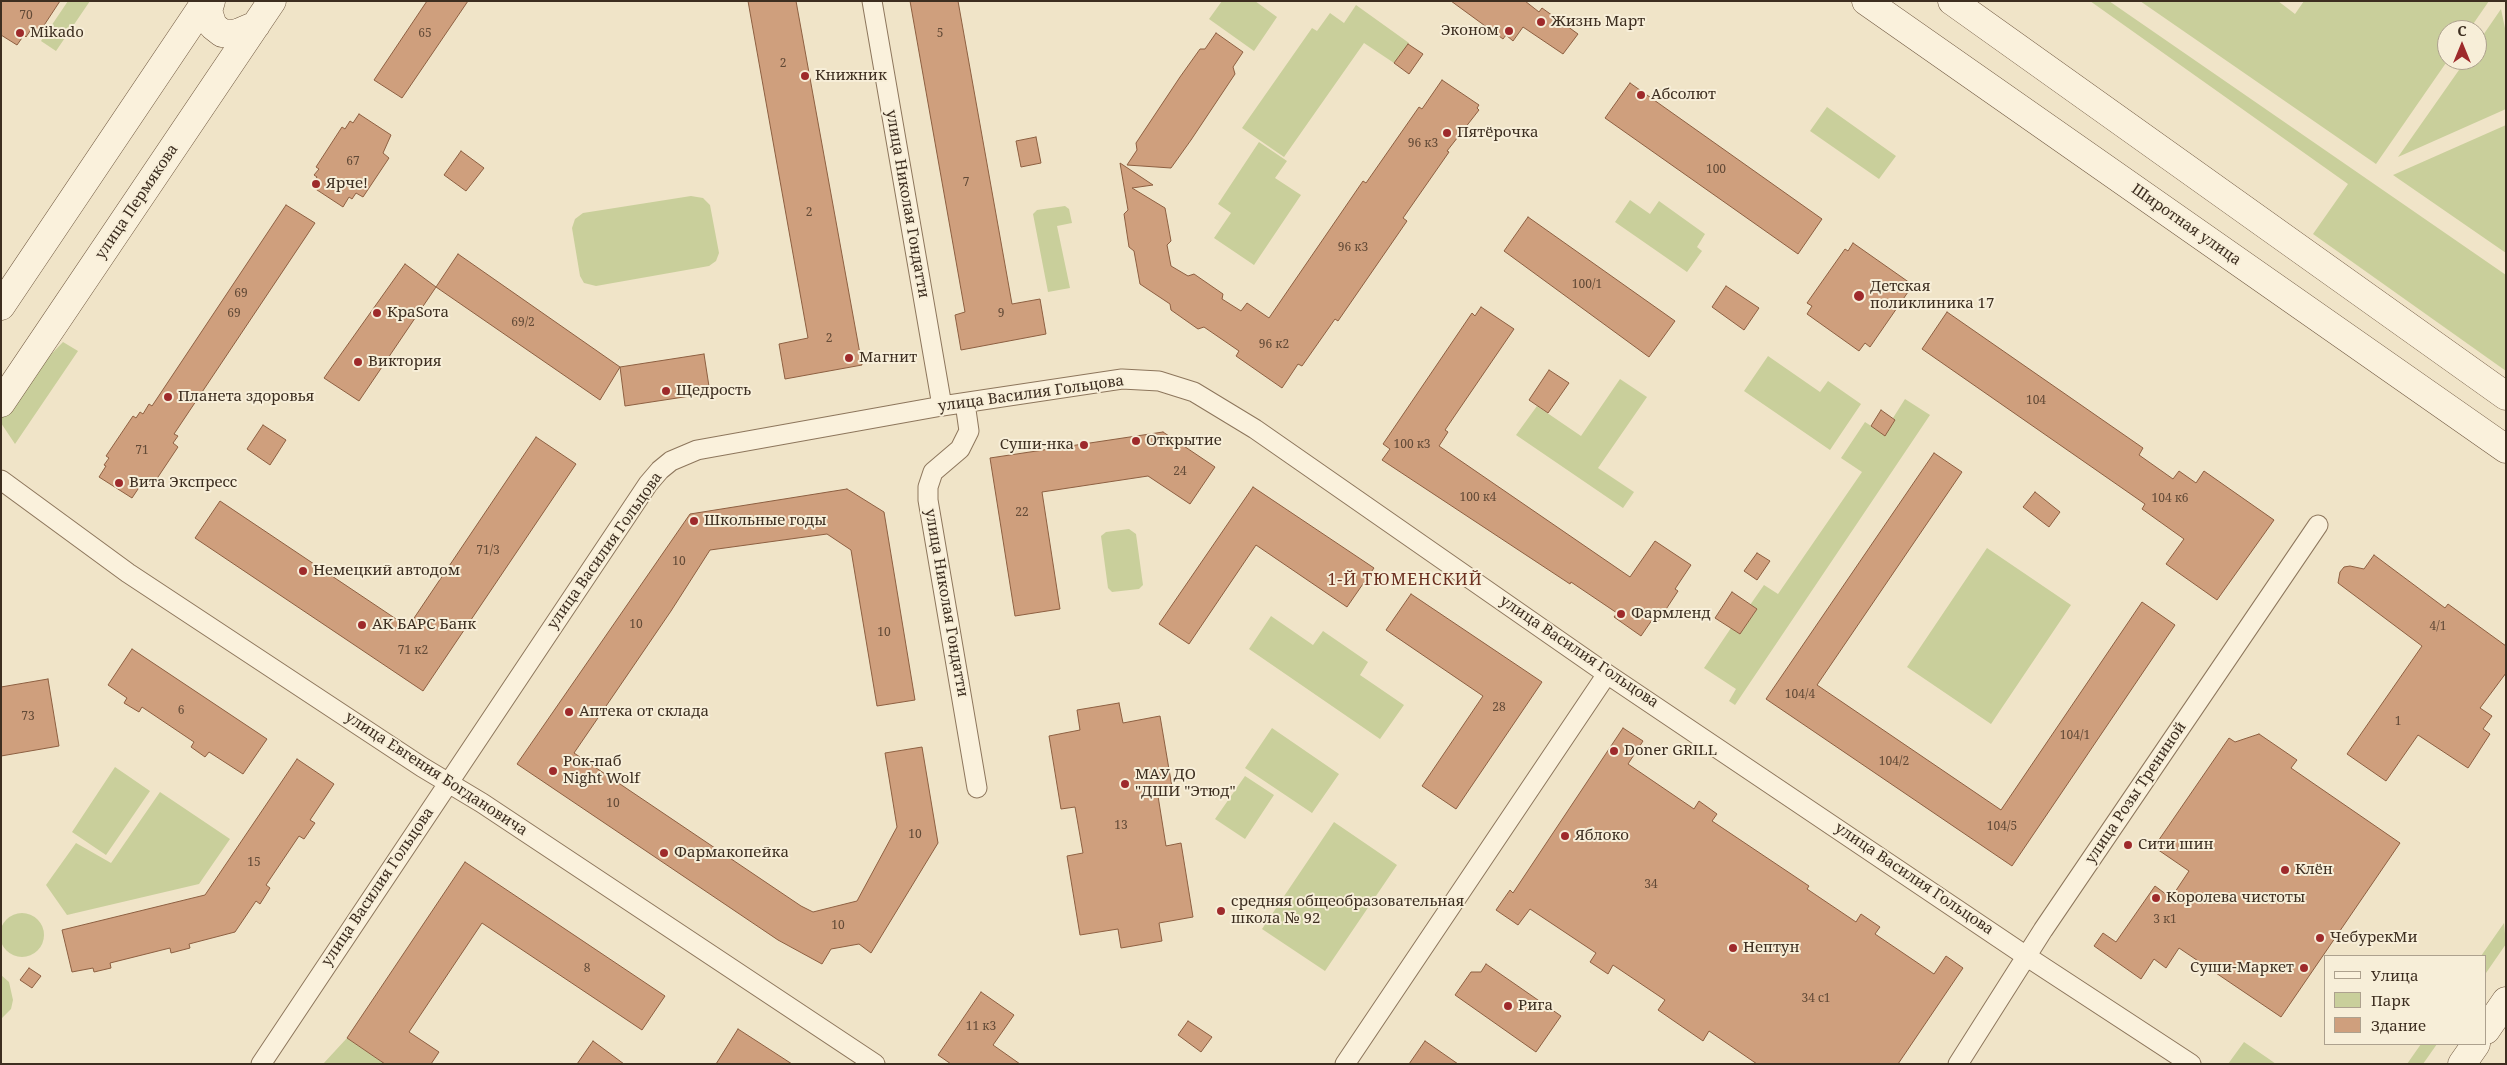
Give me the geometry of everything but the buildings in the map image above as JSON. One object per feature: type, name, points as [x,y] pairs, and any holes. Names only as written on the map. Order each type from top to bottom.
[{"type":"main road","points":[[1,306],[206,1]]},
{"type":"main road","points":[[211,1],[208,11],[213,26],[222,33],[235,34],[256,25]]},
{"type":"main road","name":"улица Пермякова","points":[[1,402],[272,1]]},
{"type":"main road","name":"Широтная улица","points":[[1866,1],[2506,449]]},
{"type":"main road","points":[[1952,1],[2506,396]]},
{"type":"main road","points":[[176,46],[195,38],[212,42],[221,56],[223,74]]},
{"type":"main road","points":[[2487,1028],[2506,1000]]},
{"type":"main road","points":[[2462,1064],[2475,1045]]},
{"type":"street","name":"улица Николая Гондатти","points":[[872,1],[942,406]]},
{"type":"street","name":"улица Василия Гольцова","points":[[261,1064],[648,484],[671,461],[697,450],[942,406],[1122,379],[1159,381],[1194,392],[1210,400],[1293,454],[1608,674],[2026,956],[2191,1064]]},
{"type":"street","name":"улица Николая Гондатти","points":[[964,403],[969,431],[960,449],[933,472],[928,487],[928,500],[977,788]]},
{"type":"street","name":"улица Евгения Богдановича","points":[[1,480],[128,573],[447,783],[482,803],[875,1064]]},
{"type":"street","name":"улица Розы Трениной","points":[[1958,1064],[2026,956],[2318,525]]},
{"type":"street","points":[[1345,1064],[1608,674]]},
{"type":"green space","points":[[68,1],[90,1],[56,51],[41,41]]},
{"type":"green space","points":[[1222,1],[1255,1],[1277,17],[1254,51],[1209,19]]},
{"type":"green space","points":[[2090,1],[2109,1],[2506,275],[2506,371],[2313,234],[2348,184]]},
{"type":"green space","points":[[2140,1],[2278,1],[2295,14],[2304,1],[2489,1],[2476,20],[2437,20],[2437,70],[2441,70],[2376,164]]},
{"type":"green space","points":[[1356,5],[1409,43],[1394,63],[1364,43],[1284,157],[1242,128],[1312,28],[1317,31],[1330,13],[1344,23]]},
{"type":"green space","points":[[2501,9],[2506,33],[2506,109],[2398,157],[2459,70],[2487,70],[2487,29]]},
{"type":"green space","points":[[1827,107],[1896,156],[1879,179],[1810,131]]},
{"type":"green space","points":[[2506,125],[2506,253],[2393,175]]},
{"type":"green space","points":[[1259,142],[1287,161],[1275,178],[1301,195],[1254,265],[1214,238],[1231,213],[1218,204]]},
{"type":"green space","points":[[691,196],[703,198],[710,205],[719,253],[716,261],[709,266],[596,286],[584,283],[580,276],[572,228],[575,219],[583,213]]},
{"type":"green space","points":[[1630,200],[1650,214],[1659,201],[1705,234],[1697,247],[1702,251],[1687,272],[1615,222]]},
{"type":"green space","points":[[1065,206],[1069,209],[1072,223],[1057,226],[1070,288],[1048,292],[1033,214],[1037,210]]},
{"type":"green space","points":[[63,342],[78,351],[15,444],[1,423],[1,417],[26,380]]},
{"type":"green space","points":[[1768,356],[1820,392],[1828,381],[1861,404],[1830,450],[1744,391]]},
{"type":"green space","points":[[1620,379],[1647,397],[1598,468],[1634,492],[1623,508],[1516,435],[1537,406],[1581,436]]},
{"type":"green space","points":[[1905,399],[1930,415],[1735,705],[1729,701],[1736,689],[1704,668],[1731,628],[1740,634],[1757,609],[1750,605],[1764,585],[1778,594],[1862,472],[1841,458],[1865,422],[1885,435]]},
{"type":"green space","points":[[1129,529],[1136,534],[1143,585],[1139,589],[1112,592],[1108,588],[1101,536],[1106,532]]},
{"type":"green space","points":[[1987,548],[2071,605],[1991,724],[1907,667]]},
{"type":"green space","points":[[1271,616],[1313,645],[1323,631],[1368,662],[1360,675],[1404,705],[1380,739],[1249,649]]},
{"type":"green space","points":[[1272,728],[1339,774],[1312,813],[1245,768]]},
{"type":"green space","points":[[115,767],[150,791],[106,855],[72,832]]},
{"type":"green space","points":[[1245,776],[1274,795],[1245,839],[1215,819]]},
{"type":"green space","points":[[160,792],[230,839],[199,884],[67,915],[46,885],[76,843],[111,863]]},
{"type":"green space","points":[[1334,822],[1397,865],[1325,971],[1262,929]]},
{"type":"green space","points":[[22,913],[34,917],[40,923],[44,935],[40,947],[34,953],[22,957],[10,953],[4,947],[0,935],[4,923],[10,917]]},
{"type":"green space","points":[[2504,923],[2506,944],[2487,972],[2487,955],[2482,955]]},
{"type":"green space","points":[[1,975],[9,982],[13,1000],[11,1009],[1,1019]]},
{"type":"green space","points":[[347,1038],[385,1064],[323,1064]]},
{"type":"green space","points":[[2244,1042],[2269,1059],[2276,1064],[2228,1064]]},
{"type":"green space","points":[[2420,1045],[2436,1045],[2423,1064],[2407,1064]]},
{"type":"place","name":"Жизнь Март","points":[[1541,22]]},
{"type":"place","name":"Эконом","points":[[1509,31]]},
{"type":"place","name":"Mikado","points":[[20,33]]},
{"type":"place","name":"Книжник","points":[[805,76]]},
{"type":"place","name":"Абсолют","points":[[1641,95]]},
{"type":"place","name":"Пятёрочка","points":[[1447,133]]},
{"type":"place","name":"Ярче!","points":[[316,184]]},
{"type":"place","name":"Детская поликлиника 17","points":[[1859,296]]},
{"type":"place","name":"КраSота","points":[[377,313]]},
{"type":"place","name":"Магнит","points":[[849,358]]},
{"type":"place","name":"Виктория","points":[[358,362]]},
{"type":"place","name":"Щедрость","points":[[666,391]]},
{"type":"place","name":"Планета здоровья","points":[[168,397]]},
{"type":"place","name":"Открытие","points":[[1136,441]]},
{"type":"place","name":"Суши-нка","points":[[1084,445]]},
{"type":"place","name":"Вита Экспресс","points":[[119,483]]},
{"type":"place","name":"Школьные годы","points":[[694,521]]},
{"type":"place","name":"Немецкий автодом","points":[[303,571]]},
{"type":"place","name":"Фармленд","points":[[1621,614]]},
{"type":"place","name":"АК БАРС Банк","points":[[362,625]]},
{"type":"place","name":"Аптека от склада","points":[[569,712]]},
{"type":"place","name":"Doner GRILL","points":[[1614,751]]},
{"type":"place","name":"Рок-паб Night Wolf","points":[[553,771]]},
{"type":"place","name":"МАУ ДО \"ДШИ \"Этюд\"","points":[[1125,784]]},
{"type":"place","name":"Яблоко","points":[[1565,836]]},
{"type":"place","name":"Сити шин","points":[[2128,845]]},
{"type":"place","name":"Фармакопейка","points":[[664,853]]},
{"type":"place","name":"Клён","points":[[2285,870]]},
{"type":"place","name":"Королева чистоты","points":[[2156,898]]},
{"type":"place","name":"средняя общеобразовательная школа № 92","points":[[1221,911]]},
{"type":"place","name":"ЧебурекМи","points":[[2320,938]]},
{"type":"place","name":"Нептун","points":[[1733,948]]},
{"type":"place","name":"Суши-Маркет","points":[[2304,968]]},
{"type":"place","name":"Рига","points":[[1508,1006]]},
{"type":"district","name":"1-Й ТЮМЕНСКИЙ","points":[[1405,580]]}]
